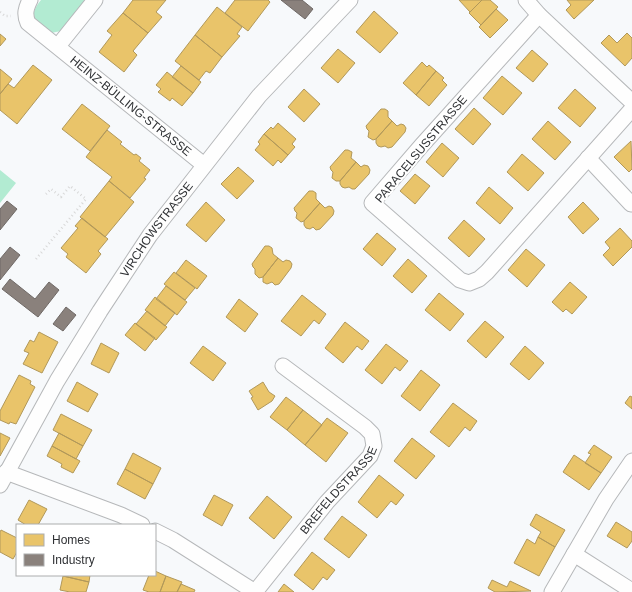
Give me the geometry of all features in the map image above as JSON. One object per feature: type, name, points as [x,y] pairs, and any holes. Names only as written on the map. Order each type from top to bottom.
[{"type":"street","name":"HEINZ-BÜLLING-STRASSE","points":[[30,0],[26,9],[25,17],[28,22],[204,165]]},
{"type":"street","points":[[58,46],[95,0]]},
{"type":"street","name":"VIRCHOWSTRASSE","points":[[3,479],[56,381],[150,235],[259,96],[350,0]]},
{"type":"street","points":[[526,0],[539,15],[632,102]]},
{"type":"street","name":"PARACELSUSSTRASSE","points":[[539,15],[372,203],[460,280],[469,283],[479,279],[487,272],[632,109]]},
{"type":"street","points":[[588,158],[630,204]]},
{"type":"street","name":"BREFELDSTRASSE","points":[[156,532],[173,540],[255,592],[327,502],[370,456],[374,446],[372,434],[365,427],[283,366]]},
{"type":"street","points":[[552,592],[606,499],[632,461]]},
{"type":"street","points":[[3,479],[122,515],[140,524]]},
{"type":"street","points":[[574,554],[632,591]]},
{"type":"path","points":[[36,259],[86,199],[70,186],[61,197],[51,189],[46,194]]},
{"type":"green space","points":[[41,0],[87,0],[61,31],[51,33],[35,19],[34,11]]},
{"type":"green space","points":[[0,170],[16,183],[0,203]]},
{"type":"building: Homes","points":[[133,0],[166,0],[156,12],[162,17],[148,33],[123,13]]},
{"type":"building: Homes","points":[[235,0],[268,0],[270,2],[248,31],[225,13]]},
{"type":"building: Homes","points":[[459,0],[482,0],[470,12]]},
{"type":"building: Homes","points":[[482,0],[490,0],[498,7],[481,25],[469,13]]},
{"type":"building: Homes","points":[[567,0],[594,0],[574,19],[566,10],[571,5]]},
{"type":"building: Homes","points":[[217,7],[242,27],[237,34],[240,36],[222,57],[195,35]]},
{"type":"building: Homes","points":[[496,9],[508,20],[490,38],[479,27]]},
{"type":"building: Homes","points":[[374,11],[398,33],[380,53],[356,32]]},
{"type":"building: Homes","points":[[123,13],[148,33],[133,51],[137,55],[124,72],[99,52],[112,35],[107,31]]},
{"type":"building: Homes","points":[[627,33],[632,38],[632,58],[625,66],[601,43],[609,35],[617,43]]},
{"type":"building: Homes","points":[[0,34],[6,39],[0,46]]},
{"type":"building: Homes","points":[[195,35],[222,57],[210,73],[206,71],[199,80],[175,61]]},
{"type":"building: Homes","points":[[338,49],[355,63],[338,83],[321,68]]},
{"type":"building: Homes","points":[[532,50],[548,64],[533,82],[516,68]]},
{"type":"building: Homes","points":[[422,62],[427,67],[429,65],[436,71],[416,95],[403,83]]},
{"type":"building: Homes","points":[[33,65],[52,80],[17,124],[0,110],[0,94],[8,84],[14,88]]},
{"type":"building: Homes","points":[[181,66],[201,82],[193,93],[172,77]]},
{"type":"building: Homes","points":[[0,69],[12,79],[0,94]]},
{"type":"building: Homes","points":[[436,71],[444,78],[442,80],[447,85],[429,106],[416,95]]},
{"type":"building: Homes","points":[[167,72],[193,93],[182,106],[172,98],[170,101],[158,92],[161,89],[156,85]]},
{"type":"building: Homes","points":[[502,76],[522,93],[503,115],[483,98]]},
{"type":"building: Homes","points":[[304,89],[320,104],[304,122],[288,107]]},
{"type":"building: Homes","points":[[575,89],[596,108],[580,127],[558,108]]},
{"type":"building: Homes","points":[[82,104],[110,126],[90,151],[62,129]]},
{"type":"building: Homes","points":[[474,108],[491,124],[473,145],[455,129]]},
{"type":"building: Homes","points":[[381,109],[388,111],[388,117],[392,121],[376,139],[373,140],[368,137],[369,131],[366,126]]},
{"type":"building: Homes","points":[[392,121],[397,126],[401,124],[404,125],[406,128],[405,132],[392,147],[388,148],[385,146],[378,146],[376,139]]},
{"type":"building: Homes","points":[[548,121],[571,142],[555,160],[532,139]]},
{"type":"building: Homes","points":[[278,123],[296,139],[292,144],[295,147],[288,155],[264,134],[271,127],[273,129]]},
{"type":"building: Homes","points":[[107,130],[122,142],[120,144],[134,155],[136,154],[141,158],[139,161],[150,170],[144,178],[146,179],[130,198],[109,181],[112,177],[86,157]]},
{"type":"building: Homes","points":[[264,134],[288,155],[281,163],[278,160],[273,166],[255,150],[260,144],[258,142]]},
{"type":"building: Homes","points":[[631,141],[632,169],[629,172],[614,157]]},
{"type":"building: Homes","points":[[442,143],[459,158],[443,177],[426,162]]},
{"type":"building: Homes","points":[[345,150],[352,152],[351,158],[356,162],[340,181],[336,181],[332,178],[333,172],[330,167]]},
{"type":"building: Homes","points":[[522,154],[544,173],[528,191],[507,172]]},
{"type":"building: Homes","points":[[356,162],[361,167],[364,165],[368,166],[370,170],[369,174],[355,189],[342,187],[340,181]]},
{"type":"building: Homes","points":[[238,167],[254,181],[237,199],[221,184]]},
{"type":"building: Homes","points":[[415,174],[430,186],[415,204],[400,191]]},
{"type":"building: Homes","points":[[109,181],[134,202],[105,237],[80,217]]},
{"type":"building: Homes","points":[[489,187],[513,208],[500,224],[476,203]]},
{"type":"building: Homes","points":[[309,191],[316,193],[316,199],[320,203],[304,221],[301,222],[296,218],[297,213],[294,208]]},
{"type":"building: Homes","points":[[206,202],[225,220],[206,242],[186,225]]},
{"type":"building: Homes","points":[[583,202],[599,219],[583,234],[568,217]]},
{"type":"building: Homes","points":[[320,203],[325,208],[329,206],[332,207],[334,211],[333,215],[320,229],[316,230],[313,227],[310,229],[306,228],[304,221]]},
{"type":"building: Homes","points":[[82,218],[108,239],[98,251],[101,254],[86,273],[66,257],[68,254],[61,248],[78,228],[75,226]]},
{"type":"building: Homes","points":[[464,220],[485,239],[469,257],[448,238]]},
{"type":"building: Homes","points":[[620,228],[632,241],[632,247],[613,266],[603,255],[610,248],[605,242]]},
{"type":"building: Homes","points":[[377,233],[396,249],[382,266],[363,249]]},
{"type":"building: Homes","points":[[265,246],[272,248],[273,254],[278,258],[263,277],[259,278],[255,274],[255,269],[252,264]]},
{"type":"building: Homes","points":[[526,249],[545,265],[527,287],[508,270]]},
{"type":"building: Homes","points":[[278,258],[283,262],[286,260],[290,261],[292,264],[291,268],[279,284],[275,285],[272,282],[267,284],[263,282],[263,277]]},
{"type":"building: Homes","points":[[408,259],[427,276],[412,293],[393,276]]},
{"type":"building: Homes","points":[[186,260],[207,276],[197,289],[176,273]]},
{"type":"building: Homes","points":[[174,272],[195,288],[185,300],[164,284]]},
{"type":"building: Homes","points":[[570,282],[587,297],[572,314],[566,309],[563,312],[552,302]]},
{"type":"building: Homes","points":[[166,286],[187,302],[177,315],[156,299]]},
{"type":"building: Homes","points":[[439,293],[464,314],[450,331],[425,310]]},
{"type":"building: Homes","points":[[302,295],[326,314],[319,324],[314,320],[301,336],[281,321]]},
{"type":"building: Homes","points":[[155,297],[175,313],[165,326],[145,310]]},
{"type":"building: Homes","points":[[239,299],[258,314],[245,332],[226,317]]},
{"type":"building: Homes","points":[[147,311],[167,327],[156,340],[136,324]]},
{"type":"building: Homes","points":[[485,321],[504,337],[486,358],[467,341]]},
{"type":"building: Homes","points":[[345,322],[369,341],[362,350],[357,346],[343,363],[325,348]]},
{"type":"building: Homes","points":[[135,323],[155,338],[145,351],[125,335]]},
{"type":"building: Homes","points":[[39,332],[58,342],[42,373],[23,364],[29,353],[24,351],[30,340],[34,342]]},
{"type":"building: Homes","points":[[101,343],[119,353],[109,373],[91,364]]},
{"type":"building: Homes","points":[[386,344],[408,361],[400,371],[395,367],[382,384],[365,370]]},
{"type":"building: Homes","points":[[203,346],[226,363],[213,381],[190,363]]},
{"type":"building: Homes","points":[[525,346],[544,363],[529,380],[510,364]]},
{"type":"building: Homes","points":[[421,370],[440,385],[420,411],[401,396]]},
{"type":"building: Homes","points":[[19,375],[31,381],[30,384],[35,387],[16,424],[10,422],[9,424],[0,420],[0,411]]},
{"type":"building: Homes","points":[[77,382],[98,394],[88,412],[67,401]]},
{"type":"building: Homes","points":[[263,382],[269,392],[275,396],[272,401],[258,410],[249,391]]},
{"type":"building: Homes","points":[[630,396],[632,397],[632,409],[625,403]]},
{"type":"building: Homes","points":[[286,397],[303,410],[287,430],[270,417]]},
{"type":"building: Homes","points":[[453,403],[477,421],[470,431],[465,427],[449,447],[430,432]]},
{"type":"building: Homes","points":[[303,410],[322,425],[305,445],[287,430]]},
{"type":"building: Homes","points":[[61,414],[92,430],[83,446],[53,430]]},
{"type":"building: Homes","points":[[327,418],[348,433],[326,462],[305,445]]},
{"type":"building: Homes","points":[[0,433],[10,438],[0,456]]},
{"type":"building: Homes","points":[[59,433],[83,446],[76,459],[52,446]]},
{"type":"building: Homes","points":[[412,438],[435,456],[416,479],[394,461]]},
{"type":"building: Homes","points":[[594,445],[612,457],[601,473],[585,463],[591,454],[588,453]]},
{"type":"building: Homes","points":[[52,446],[80,461],[73,473],[61,467],[62,464],[47,456]]},
{"type":"building: Homes","points":[[133,453],[161,468],[153,484],[125,469]]},
{"type":"building: Homes","points":[[574,455],[601,473],[589,490],[563,472]]},
{"type":"building: Homes","points":[[125,469],[153,484],[145,499],[117,484]]},
{"type":"building: Homes","points":[[379,475],[404,495],[396,505],[391,501],[377,518],[358,502]]},
{"type":"building: Homes","points":[[214,495],[233,505],[222,526],[203,515]]},
{"type":"building: Homes","points":[[267,496],[292,517],[274,539],[249,518]]},
{"type":"building: Homes","points":[[29,500],[47,509],[39,524],[24,524],[18,520]]},
{"type":"building: Homes","points":[[536,514],[565,530],[555,547],[538,537],[541,532],[530,525]]},
{"type":"building: Homes","points":[[342,516],[367,535],[349,558],[324,539]]},
{"type":"building: Homes","points":[[616,522],[632,532],[632,541],[627,548],[607,536]]},
{"type":"building: Homes","points":[[1,530],[16,538],[16,554],[13,559],[0,552]]},
{"type":"building: Homes","points":[[538,537],[555,547],[539,576],[514,563],[527,539],[535,544]]},
{"type":"building: Homes","points":[[312,552],[335,570],[327,580],[323,577],[313,590],[294,575]]},
{"type":"building: Homes","points":[[156,571],[166,576],[160,592],[149,592],[143,590],[149,576],[156,576]]},
{"type":"building: Homes","points":[[63,576],[90,576],[89,582]]},
{"type":"building: Homes","points":[[63,576],[89,582],[86,592],[70,592],[60,590]]},
{"type":"building: Homes","points":[[166,576],[182,582],[177,592],[160,592]]},
{"type":"building: Homes","points":[[492,580],[507,587],[510,581],[531,591],[495,592],[488,588]]},
{"type":"building: Homes","points":[[181,584],[195,590],[194,592],[177,592]]},
{"type":"building: Homes","points":[[284,584],[294,592],[278,592]]},
{"type":"building: Industry","points":[[281,0],[302,0],[313,9],[305,19]]},
{"type":"building: Industry","points":[[7,201],[17,209],[0,230],[0,209]]},
{"type":"building: Industry","points":[[10,247],[20,255],[0,280],[0,259]]},
{"type":"building: Industry","points":[[10,279],[35,299],[49,282],[59,290],[38,317],[2,289]]},
{"type":"building: Industry","points":[[66,307],[76,315],[63,331],[53,324]]}]
